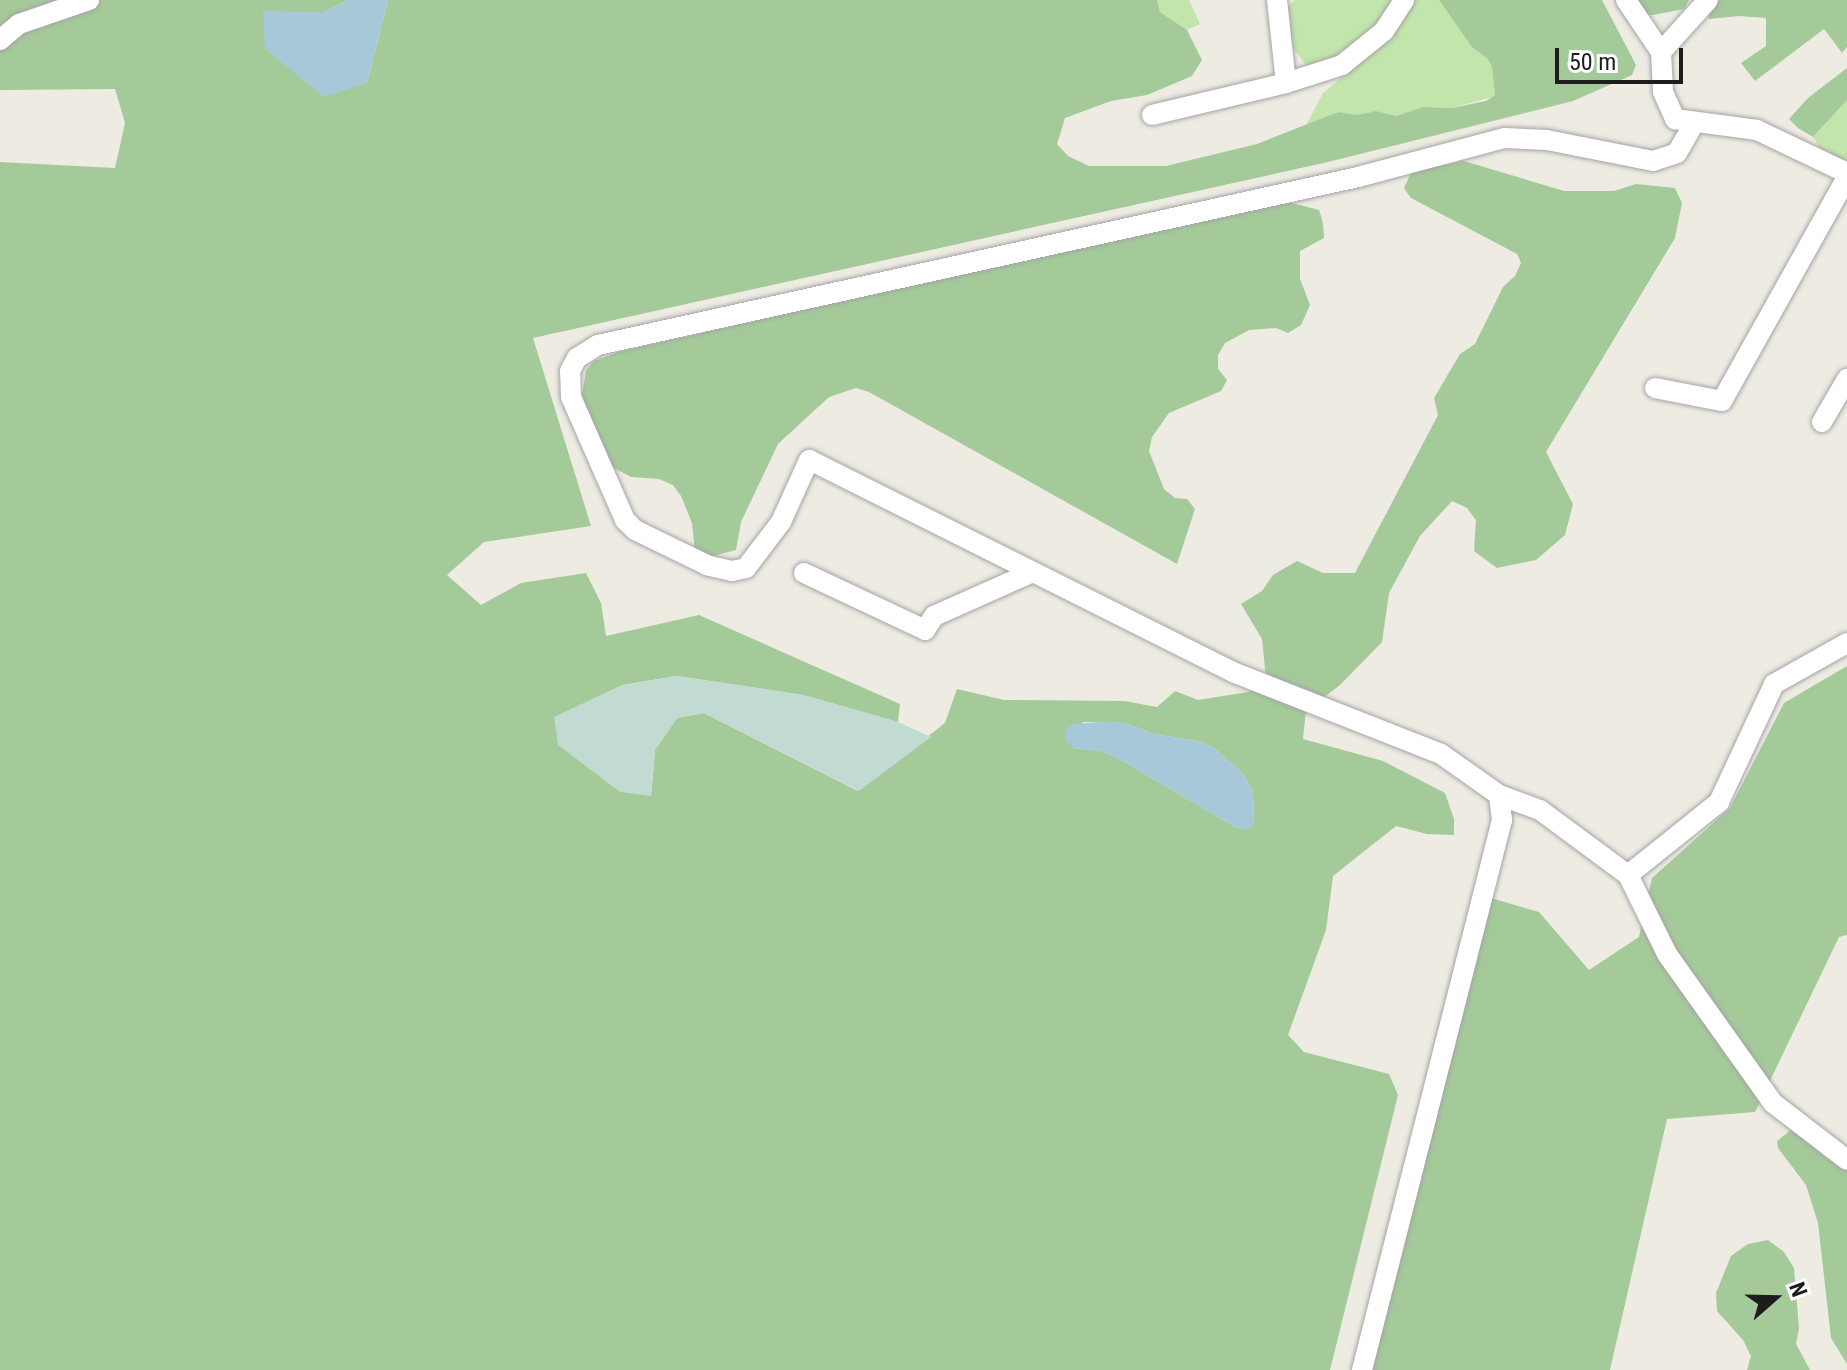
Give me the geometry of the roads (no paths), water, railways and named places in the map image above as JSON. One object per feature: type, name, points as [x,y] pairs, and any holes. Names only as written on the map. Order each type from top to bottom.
[{"type":"street","points":[[0,40],[19,24],[89,0]]},
{"type":"street","points":[[1277,0],[1286,83]]},
{"type":"street","points":[[1152,115],[1286,83],[1342,65],[1384,31],[1404,0]]},
{"type":"street","points":[[1626,0],[1661,52],[1666,105],[1675,119],[1694,124],[1757,130],[1847,175],[1722,401],[1655,388]]},
{"type":"street","points":[[1661,52],[1708,0]]},
{"type":"street","points":[[1694,124],[1677,153],[1653,161],[1547,140],[1505,138],[1358,177],[598,345],[577,358],[570,371],[571,397],[625,520],[635,530],[707,565],[732,571],[746,568],[781,522],[809,460],[1235,673],[1441,754],[1499,795],[1540,810],[1628,875],[1667,954],[1773,1103],[1847,1160]]},
{"type":"street","points":[[1822,422],[1847,379]]},
{"type":"street","points":[[804,573],[925,630],[934,616],[1033,572]]},
{"type":"street","points":[[1628,875],[1719,802],[1774,684],[1847,643]]},
{"type":"street","points":[[1362,1370],[1502,820],[1499,795]]}]
